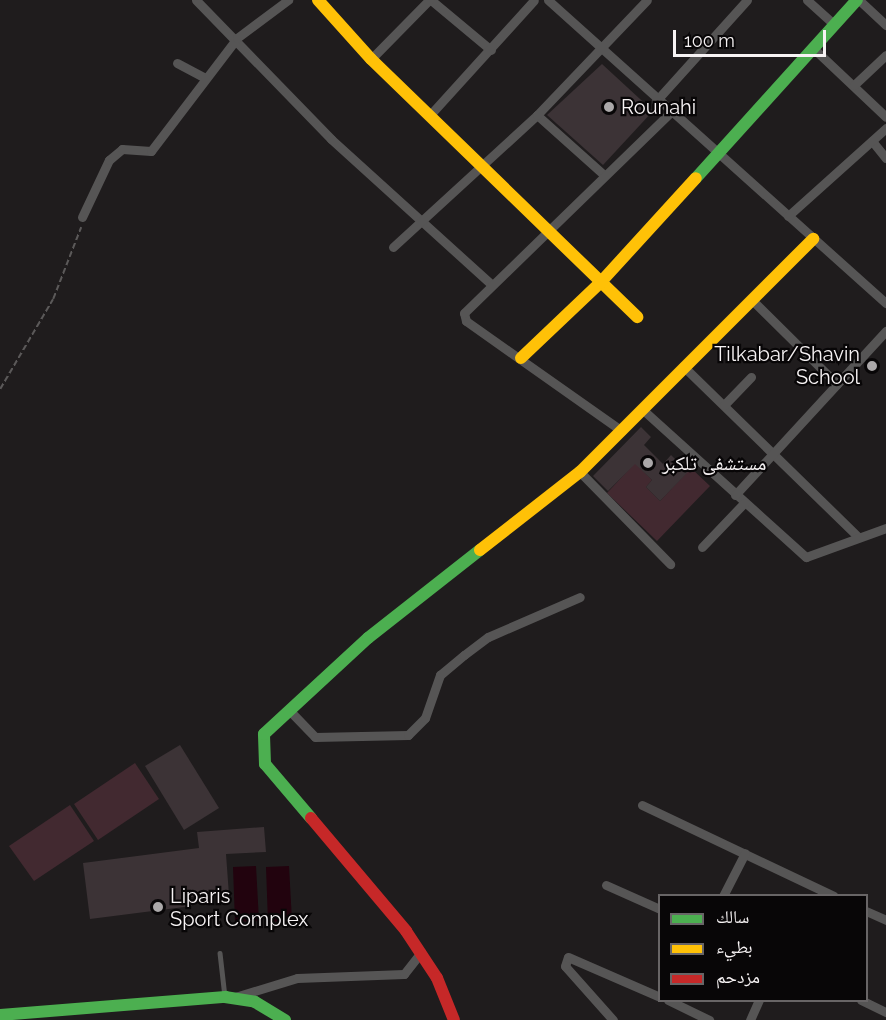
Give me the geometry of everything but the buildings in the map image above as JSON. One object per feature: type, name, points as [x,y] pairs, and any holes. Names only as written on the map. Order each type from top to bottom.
[{"type":"street","points":[[196,0],[237,38],[331,139],[490,283]]},
{"type":"street","points":[[82,217],[109,160],[130,147],[151,150],[176,123],[205,78],[237,38],[288,0]]},
{"type":"street","points":[[318,0],[370,59],[637,317]]},
{"type":"street","points":[[370,59],[430,0],[491,50]]},
{"type":"street","points":[[429,116],[534,0]]},
{"type":"street","points":[[548,0],[656,101],[886,303]]},
{"type":"street","points":[[393,248],[537,115],[647,0]]},
{"type":"street","points":[[656,101],[747,0]]},
{"type":"street","points":[[807,0],[834,24]]},
{"type":"street","points":[[520,358],[600,283],[714,152],[858,0],[886,25]]},
{"type":"street","points":[[813,48],[886,117]]},
{"type":"street","points":[[854,85],[886,55]]},
{"type":"street","points":[[177,63],[205,78]]},
{"type":"street","points":[[622,431],[464,318],[466,308],[546,227],[670,113]]},
{"type":"street","points":[[537,115],[604,175]]},
{"type":"street","points":[[788,216],[886,128]]},
{"type":"street","points":[[872,141],[886,158]]},
{"type":"street","points":[[454,1020],[420,952],[265,764],[264,734],[368,638],[580,472],[751,298],[813,239]]},
{"type":"street","points":[[751,298],[837,384]]},
{"type":"street","points":[[735,495],[886,331]]},
{"type":"street","points":[[683,366],[774,452],[858,537]]},
{"type":"street","points":[[724,405],[751,376]]},
{"type":"street","points":[[642,409],[806,557],[886,528]]},
{"type":"street","points":[[580,472],[670,564]]},
{"type":"street","points":[[702,547],[744,503]]},
{"type":"street","points":[[289,710],[315,737],[408,735],[426,718],[440,675],[464,655],[488,637],[580,597]]},
{"type":"street","points":[[642,805],[830,894]]},
{"type":"street","points":[[724,894],[745,853]]},
{"type":"street","points":[[606,885],[658,908]]},
{"type":"street","points":[[868,911],[886,920]]},
{"type":"street","points":[[0,1015],[230,997],[297,978],[405,974],[420,952]]},
{"type":"street","points":[[613,1020],[565,966],[568,957],[658,996]]},
{"type":"street","points":[[230,997],[285,1020]]},
{"type":"street","points":[[672,1002],[708,1020]]},
{"type":"street","points":[[750,1020],[758,1002]]},
{"type":"street","points":[[865,1002],[886,1012]]},
{"type":"lane","points":[[220,953],[230,997]]},
{"type":"path","points":[[0,389],[63,280],[82,217]]},
{"type":"shaded area","points":[[635,463],[652,480],[646,487],[660,501],[691,468],[710,486],[657,541],[607,493]]},
{"type":"shaded area","points":[[135,763],[159,799],[98,840],[74,804]]},
{"type":"shaded area","points":[[70,805],[94,841],[34,881],[9,846]]},
{"type":"shaded area","points":[[256,866],[259,921],[235,922],[233,867]]},
{"type":"shaded area","points":[[289,866],[292,921],[268,922],[266,867]]},
{"type":"traffic: fast","points":[[696,178],[857,0]]},
{"type":"traffic: fast","points":[[311,818],[265,764],[264,734],[368,638],[480,550]]},
{"type":"traffic: fast","points":[[0,1015],[225,997],[255,1002],[285,1020]]},
{"type":"traffic: slow","points":[[318,0],[371,59],[637,317]]},
{"type":"traffic: slow","points":[[521,358],[600,283],[696,178]]},
{"type":"traffic: slow","points":[[480,550],[580,472],[813,239]]},
{"type":"traffic: jam","points":[[311,818],[406,931],[437,978],[454,1020]]},
{"type":"place","name":"Rounahi","points":[[609,107]]},
{"type":"place","name":"Tilkabar/Shavin School","points":[[872,366]]},
{"type":"place","name":"مستشفى تلكبر","points":[[648,463]]},
{"type":"place","name":"Liparis Sport Complex","points":[[158,907]]}]
